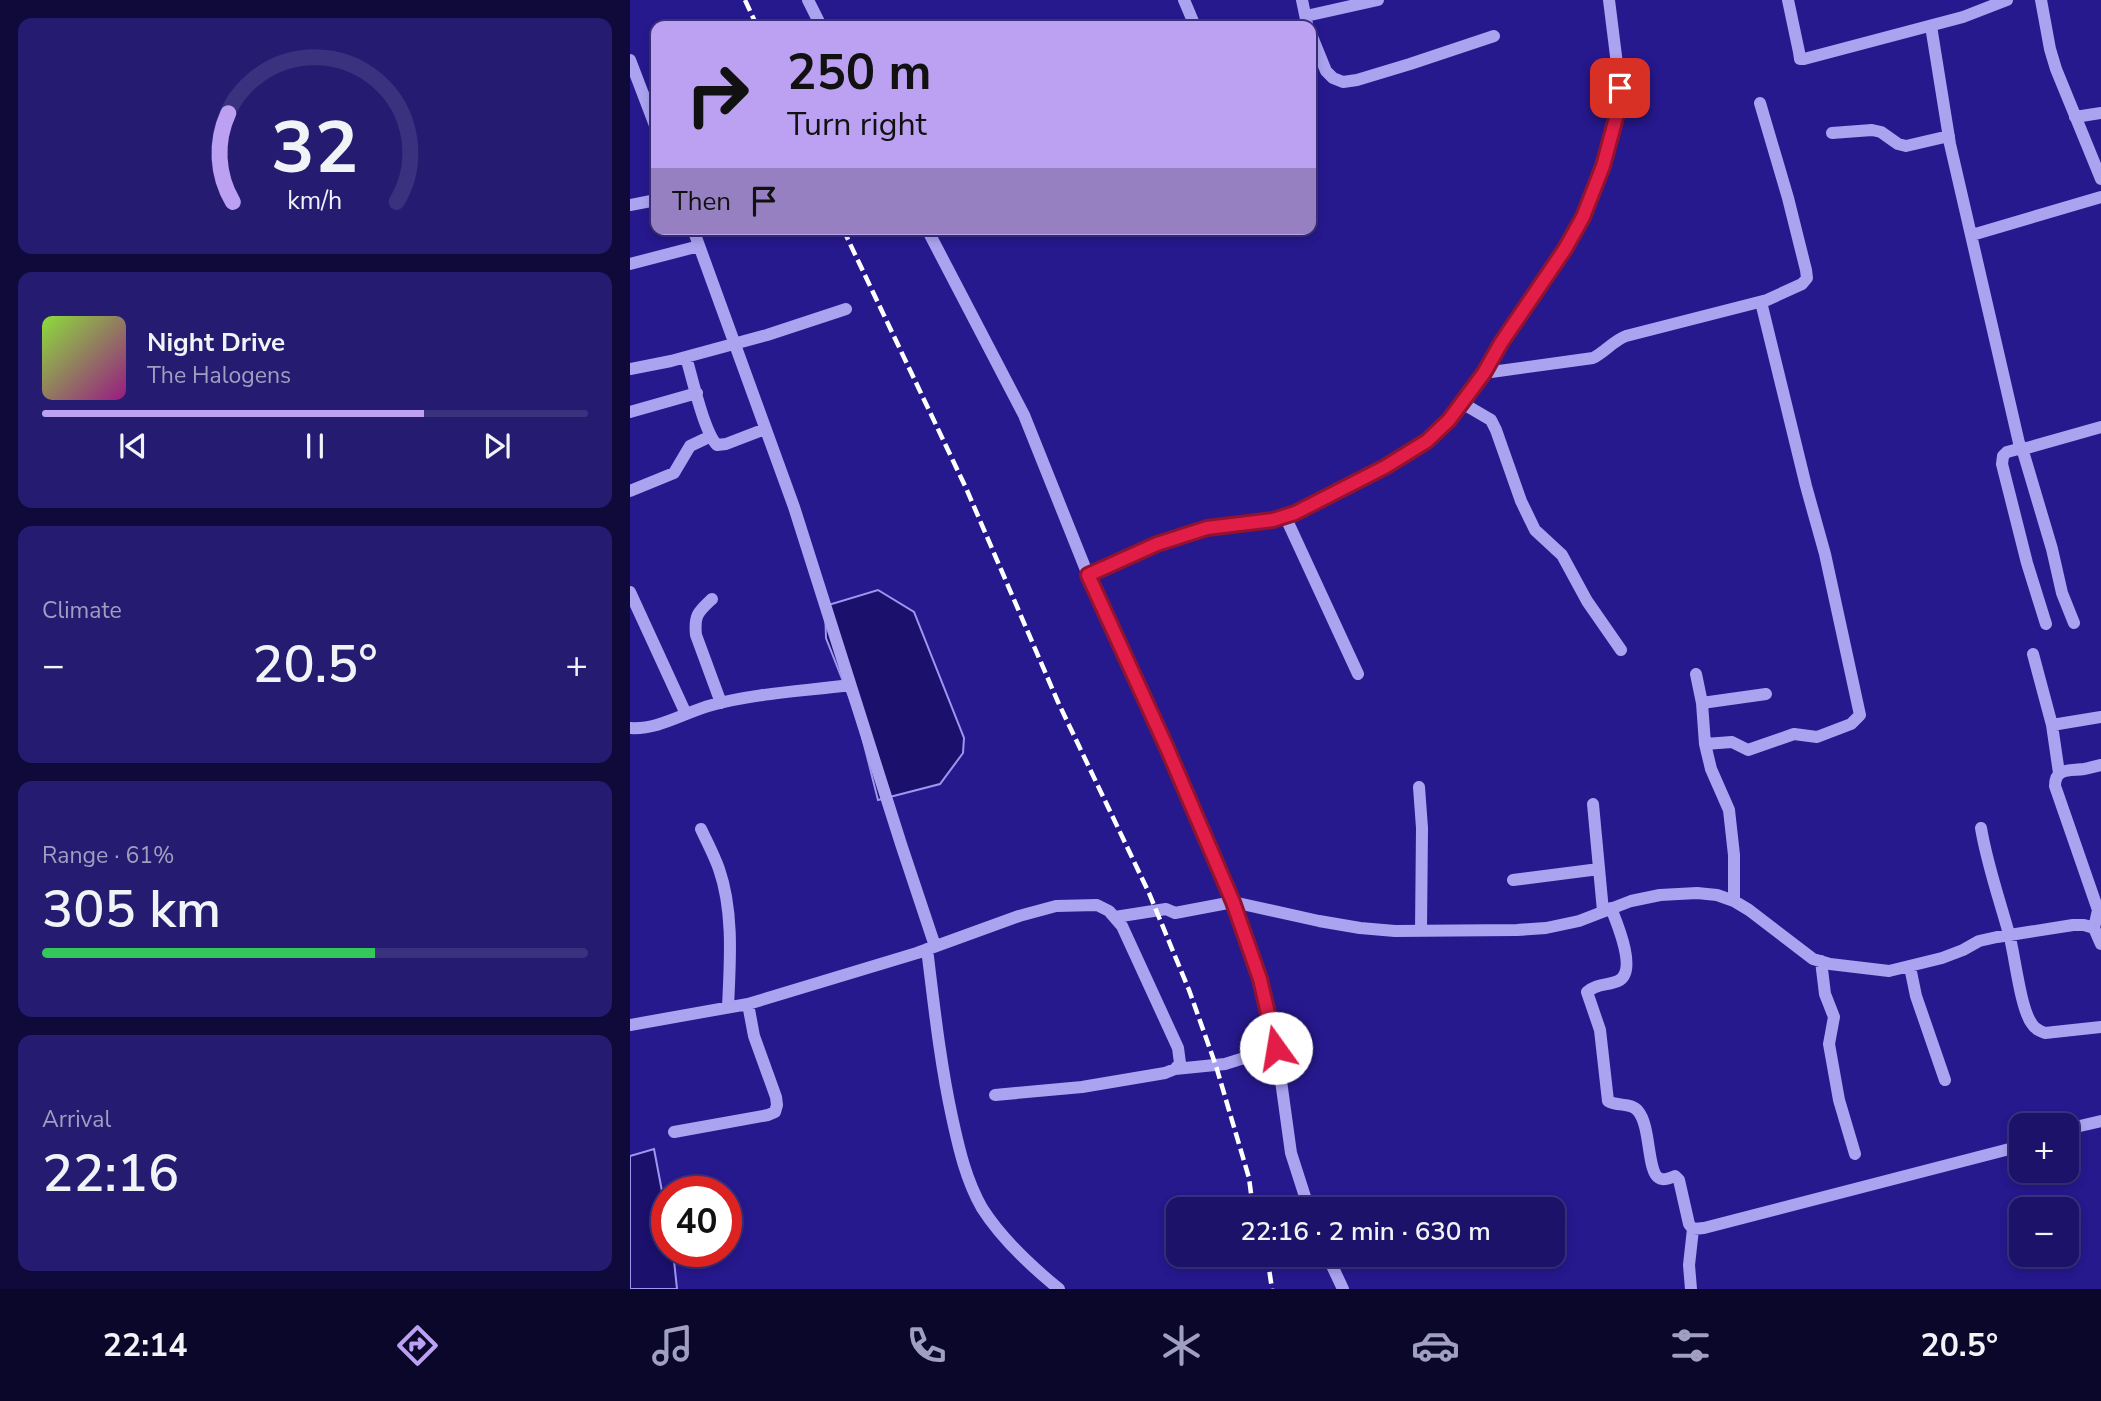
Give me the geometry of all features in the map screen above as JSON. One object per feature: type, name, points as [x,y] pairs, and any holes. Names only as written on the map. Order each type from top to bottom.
[{"type":"street","points":[[810,0],[819,21]]},
{"type":"street","points":[[1184,0],[1193,21]]},
{"type":"street","points":[[1302,0],[1307,21],[1378,0]]},
{"type":"street","points":[[1088,575],[1157,544],[1207,528],[1273,520],[1284,516],[1323,499],[1406,454],[1427,441],[1449,420],[1484,373],[1501,343],[1565,249],[1583,217],[1603,166],[1617,114],[1620,88],[1609,0]]},
{"type":"street","points":[[1788,0],[1798,52],[1804,60],[1963,17],[2007,0]]},
{"type":"street","points":[[2041,0],[2050,49],[2101,179]]},
{"type":"street","points":[[1931,26],[1949,136],[2019,443],[2052,549],[2062,593],[2074,624]]},
{"type":"street","points":[[1316,46],[1326,71],[1343,82],[1410,64],[1494,36]]},
{"type":"street","points":[[630,60],[651,115]]},
{"type":"street","points":[[1484,373],[1593,358],[1617,339],[1761,302],[1802,284],[1807,278],[1788,198],[1760,103]]},
{"type":"street","points":[[2075,117],[2101,113]]},
{"type":"street","points":[[1832,133],[1872,130],[1881,132],[1898,145],[1906,146],[1949,136]]},
{"type":"street","points":[[1972,235],[2101,197]]},
{"type":"street","points":[[630,205],[651,201]]},
{"type":"street","points":[[695,235],[794,508],[931,947],[942,1073],[971,1188],[984,1210],[1016,1249],[1059,1289]]},
{"type":"street","points":[[930,235],[1024,415],[1088,575],[1233,902],[1260,979],[1276,1048],[1291,1153],[1305,1197]]},
{"type":"street","points":[[630,264],[699,246]]},
{"type":"street","points":[[1705,744],[1732,742],[1748,750],[1794,734],[1817,737],[1851,724],[1860,715],[1825,554],[1761,302]]},
{"type":"street","points":[[630,369],[734,344],[846,309]]},
{"type":"street","points":[[686,357],[715,443],[721,446],[765,429]]},
{"type":"street","points":[[630,412],[697,393]]},
{"type":"street","points":[[1462,402],[1491,420],[1521,501],[1535,530],[1562,555],[1587,601],[1621,650]]},
{"type":"street","points":[[2046,624],[2027,563],[2002,464],[2003,456],[2007,452],[2101,427]]},
{"type":"street","points":[[630,491],[668,477],[677,469],[690,446],[711,436]]},
{"type":"street","points":[[1284,516],[1357,674]]},
{"type":"street","points":[[630,592],[686,714]]},
{"type":"street","points":[[712,599],[695,618],[695,626],[721,703]]},
{"type":"street","points":[[2033,654],[2052,724],[2059,773]]},
{"type":"street","points":[[1696,674],[1702,703],[1705,744],[1715,781],[1729,810],[1734,855],[1734,901]]},
{"type":"street","points":[[630,728],[651,727],[721,703],[850,685]]},
{"type":"street","points":[[1702,703],[1766,694]]},
{"type":"street","points":[[2052,724],[2101,717]]},
{"type":"street","points":[[2101,765],[2070,769],[2059,773],[2055,779],[2055,786],[2098,910],[2094,928],[2101,944]]},
{"type":"street","points":[[1419,787],[1422,828],[1421,930]]},
{"type":"street","points":[[1593,804],[1599,869],[1607,910],[1618,928],[1627,962],[1626,974],[1620,981],[1602,984],[1587,992],[1600,1030],[1608,1101],[1632,1106],[1639,1111],[1647,1128],[1654,1172],[1658,1178],[1675,1176],[1679,1180],[1689,1224],[1693,1229],[1689,1265],[1691,1289]]},
{"type":"street","points":[[1981,828],[1987,863],[2032,1024],[2039,1031],[2045,1032],[2101,1027]]},
{"type":"street","points":[[701,829],[719,870],[724,893],[730,955],[728,1007]]},
{"type":"street","points":[[1513,880],[1599,869]]},
{"type":"street","points":[[1115,917],[1166,909],[1175,913],[1233,902],[1360,928],[1517,930],[1546,928],[1578,921],[1631,901],[1660,895],[1717,895],[1734,901],[1760,918],[1813,959],[1889,971],[1942,958],[1979,941],[2073,925],[2094,928]]},
{"type":"street","points":[[630,1024],[748,1004],[931,947],[1019,916],[1056,906],[1097,905],[1109,911],[1122,926],[1178,1048],[1180,1063],[1175,1069]]},
{"type":"street","points":[[1821,961],[1825,994],[1834,1017],[1829,1044],[1839,1100],[1855,1154]]},
{"type":"street","points":[[1910,967],[1916,996],[1945,1080]]},
{"type":"street","points":[[674,1132],[775,1112],[776,1097],[754,1036],[748,1004]]},
{"type":"street","points":[[995,1095],[1082,1087],[1175,1069],[1225,1064],[1276,1048]]},
{"type":"street","points":[[2079,1126],[2101,1121]]},
{"type":"street","points":[[1693,1229],[2009,1149]]},
{"type":"street","points":[[1333,1267],[1343,1289]]},
{"type":"shaded area","points":[[878,590],[914,612],[964,738],[963,753],[940,784],[878,800],[857,717],[826,638],[825,606]]},
{"type":"shaded area","points":[[654,1149],[659,1176],[651,1176],[651,1267],[675,1267],[677,1289],[630,1289],[630,1156]]},
{"type":"railway","points":[[745,0],[755,21]]},
{"type":"railway","points":[[846,235],[966,488],[1058,702],[1149,893],[1189,990],[1216,1066],[1249,1178],[1251,1197]]},
{"type":"railway","points":[[1269,1267],[1272,1289]]},
{"type":"route","points":[[1276,1048],[1260,979],[1233,902],[1125,653],[1088,575],[1157,544],[1207,528],[1273,520],[1295,513],[1385,467],[1427,441],[1449,420],[1484,373],[1501,343],[1551,272],[1583,217],[1603,166],[1617,114],[1620,88]]}]
